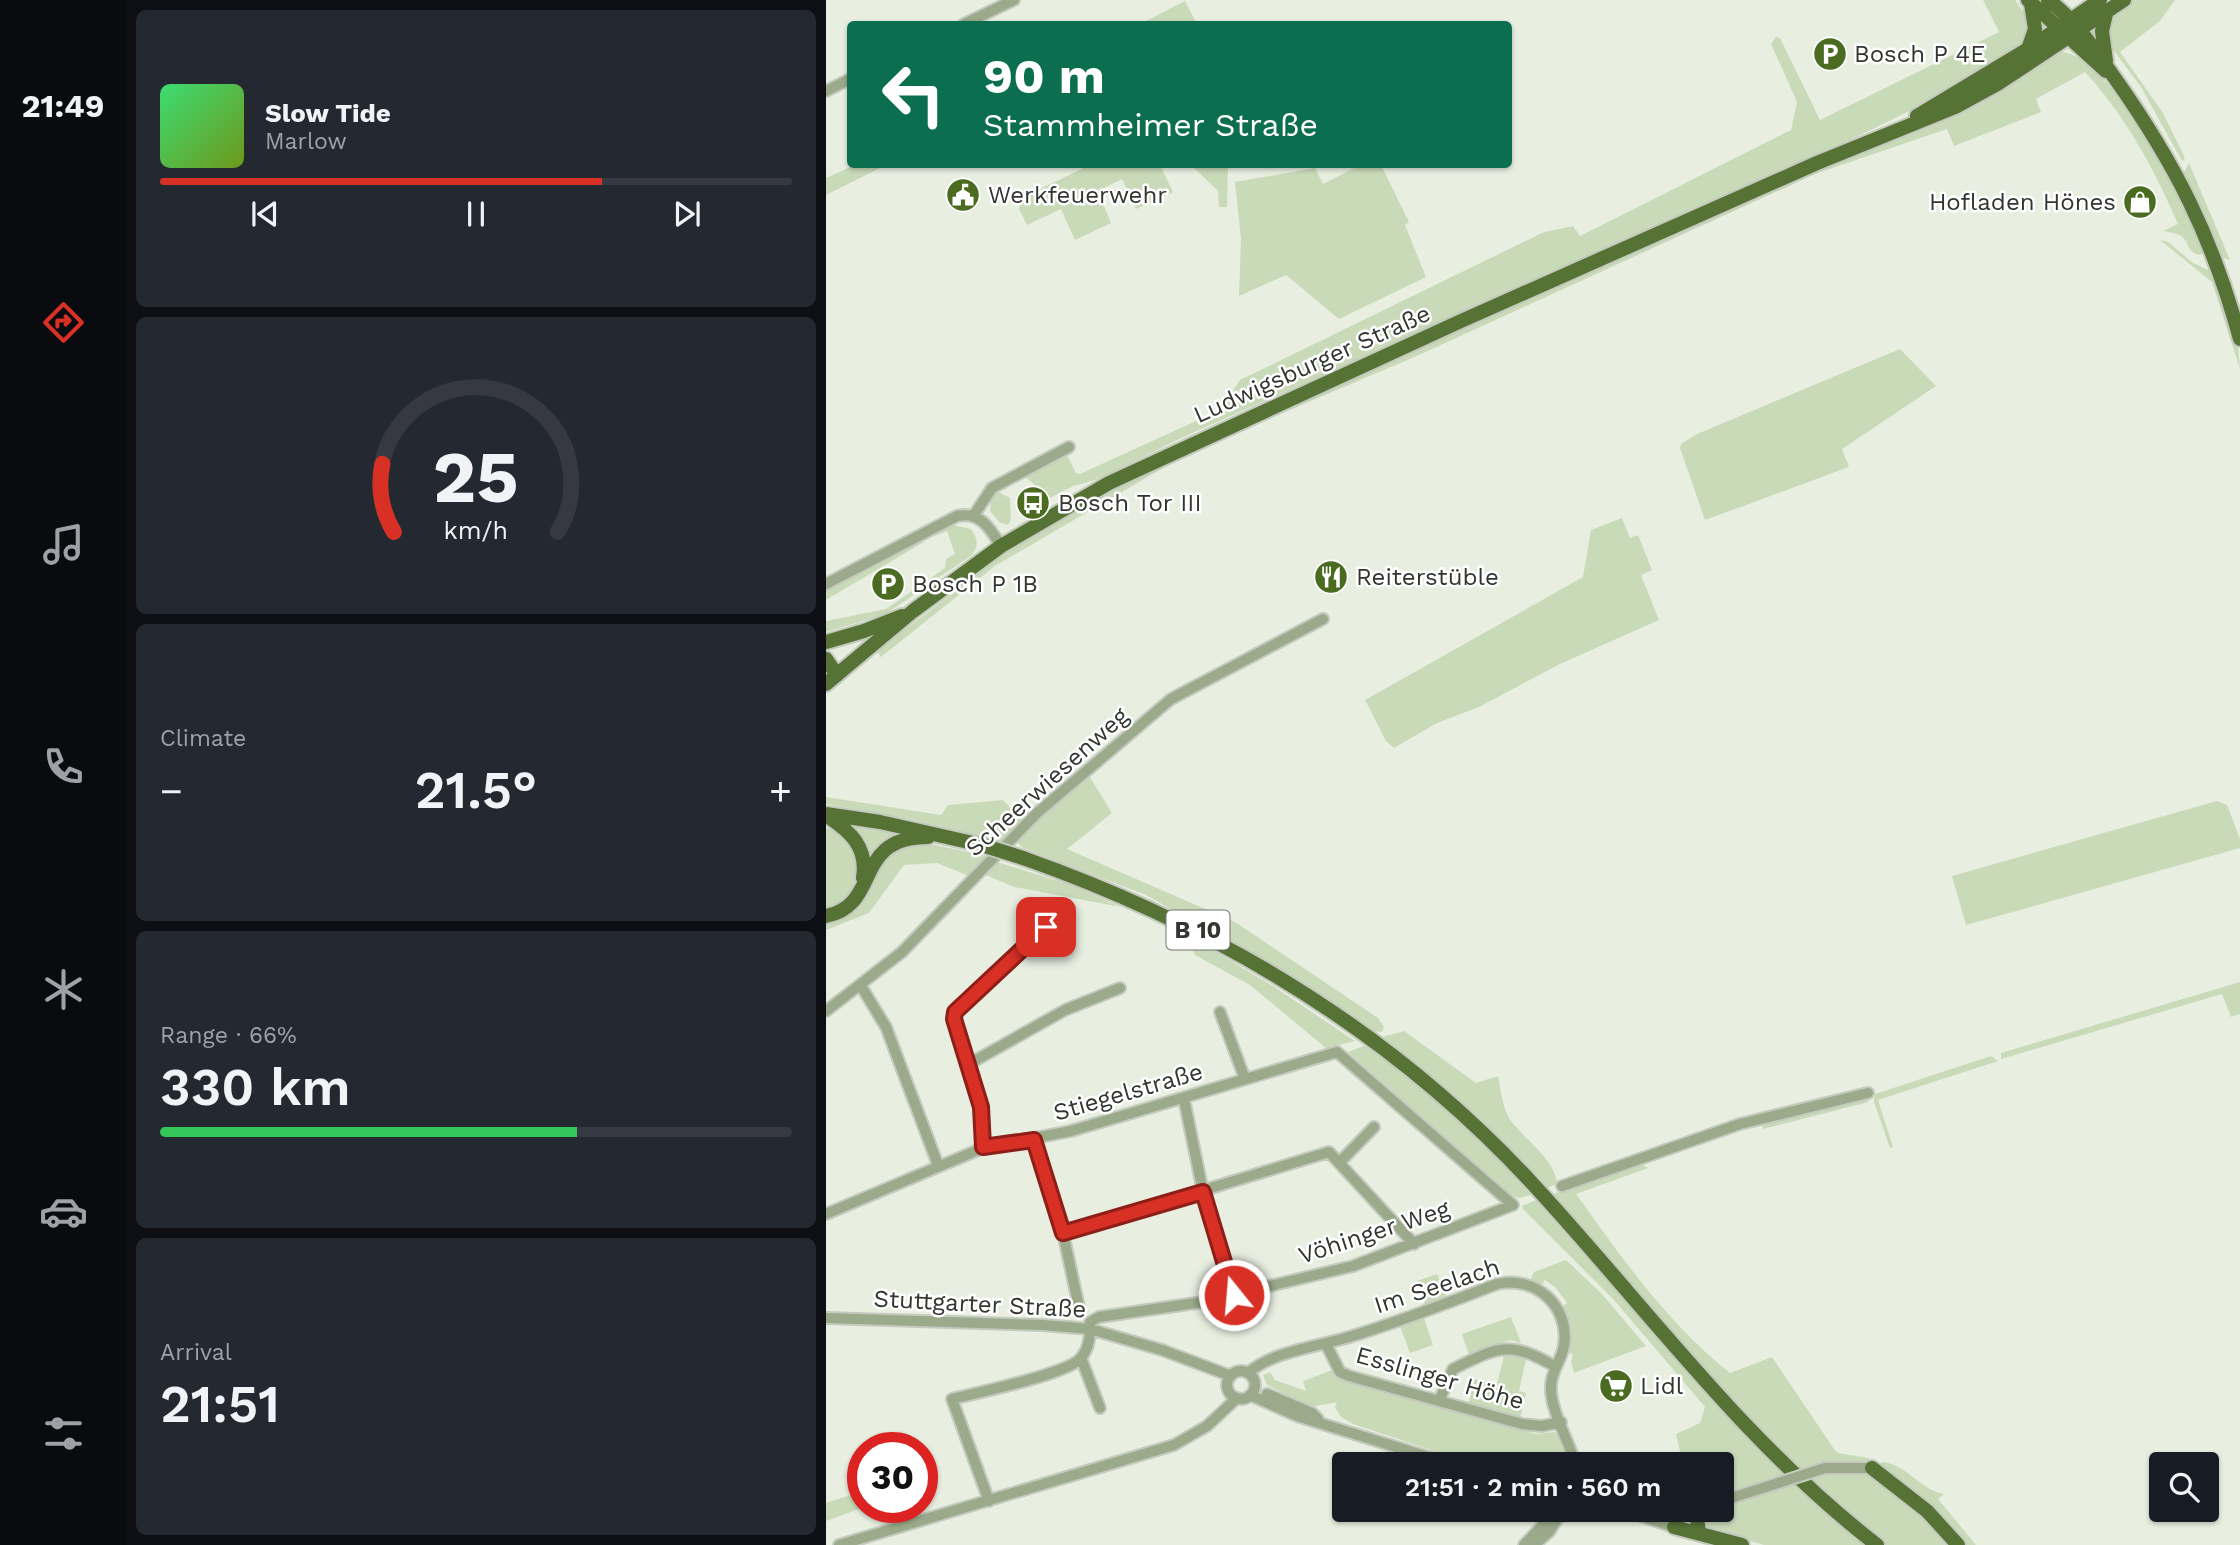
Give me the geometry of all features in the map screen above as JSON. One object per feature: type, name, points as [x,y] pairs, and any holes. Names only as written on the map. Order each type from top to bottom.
[{"type":"main road","points":[[2051,2],[2073,6],[2101,5],[2124,0]]},
{"type":"main road","points":[[2030,2],[2070,30],[2109,69],[2139,110],[2182,183],[2217,267],[2240,339]]},
{"type":"main road","points":[[2028,49],[2035,29],[2030,2]]},
{"type":"main road","points":[[2051,2],[2070,30]]},
{"type":"main road","points":[[1853,148],[1955,107],[1999,83],[2101,5]]},
{"type":"main road","points":[[2101,5],[2102,31],[2109,69]]},
{"type":"main road","points":[[1853,148],[1947,99],[2028,49],[2070,30]]},
{"type":"main road","name":"Ludwigsburger Straße","points":[[837,675],[913,611],[1001,546],[1109,483],[1225,427],[1853,148]]},
{"type":"main road","points":[[827,641],[864,631],[913,611]]},
{"type":"main road","points":[[827,641],[841,650],[837,675]]},
{"type":"main road","points":[[826,659],[837,675]]},
{"type":"main road","points":[[826,815],[859,844],[864,862],[861,890]]},
{"type":"main road","name":"B 10","points":[[826,815],[982,845],[1108,889],[1185,924],[1243,955],[1359,1029],[1467,1118],[1553,1206],[1779,1459],[1830,1507],[1877,1545]]},
{"type":"main road","points":[[826,916],[849,907],[861,890],[874,861],[894,843],[910,838],[946,836]]},
{"type":"main road","points":[[1871,1468],[1927,1511],[1958,1545]]},
{"type":"main road","points":[[1698,1522],[1699,1533]]},
{"type":"main road","points":[[1674,1527],[1742,1545]]},
{"type":"street","points":[[970,21],[1014,0]]},
{"type":"street","points":[[826,91],[847,80]]},
{"type":"street","points":[[974,515],[992,488],[1069,447]]},
{"type":"street","points":[[826,584],[957,516],[974,515],[984,522],[1001,546]]},
{"type":"street","name":"Scheerwiesenweg","points":[[826,1011],[902,952],[1037,813],[1171,699],[1323,619]]},
{"type":"street","points":[[983,1147],[981,1107],[954,1019],[955,1012],[1046,927]]},
{"type":"street","points":[[861,986],[886,1027],[938,1164]]},
{"type":"street","points":[[969,1064],[1065,1010],[1121,988]]},
{"type":"street","name":"Stiegelstraße","points":[[1220,1012],[1245,1079]]},
{"type":"street","name":"Stiegelstraße","points":[[826,1214],[983,1147],[1034,1140],[1184,1099],[1338,1052],[1513,1205]]},
{"type":"street","points":[[1562,1186],[1740,1124],[1868,1093]]},
{"type":"street","points":[[1184,1099],[1203,1192],[1234,1295]]},
{"type":"street","points":[[1339,1163],[1374,1127]]},
{"type":"street","points":[[1034,1140],[1063,1233],[1079,1307]]},
{"type":"street","points":[[1063,1233],[1329,1152],[1414,1244]]},
{"type":"street","name":"Vöhinger Weg","points":[[1090,1329],[1090,1322],[1099,1317],[1171,1308],[1353,1266],[1513,1205]]},
{"type":"street","name":"Im Seelach","points":[[1248,1373],[1262,1363],[1326,1344],[1497,1284],[1517,1282],[1538,1289],[1559,1312],[1565,1328],[1564,1346],[1550,1390],[1568,1452]]},
{"type":"street","name":"Stuttgarter Straße","points":[[826,1316],[1090,1329],[1150,1346],[1209,1368],[1229,1379],[1237,1372],[1248,1373]]},
{"type":"street","points":[[989,1501],[952,1399],[1005,1387],[1076,1363],[1090,1342],[1090,1329]]},
{"type":"street","name":"Esslinger Höhe","points":[[1326,1344],[1340,1372],[1534,1426],[1560,1422]]},
{"type":"street","points":[[1439,1401],[1452,1369],[1504,1348],[1518,1347],[1556,1367]]},
{"type":"street","points":[[1081,1358],[1100,1408]]},
{"type":"street","points":[[1248,1373],[1254,1382],[1252,1392]]},
{"type":"street","points":[[1229,1379],[1234,1397]]},
{"type":"street","points":[[839,1545],[1174,1445],[1207,1426],[1234,1397],[1252,1392],[1297,1416],[1320,1421],[1410,1452]]},
{"type":"street","points":[[1734,1497],[1825,1468],[1871,1468]]},
{"type":"street","points":[[1524,1545],[1544,1522]]},
{"type":"street","points":[[1534,1545],[1549,1532],[1555,1522]]},
{"type":"street","points":[[1659,1522],[1674,1527]]},
{"type":"green space","points":[[1983,0],[2015,0],[2030,21],[2027,36],[1996,63],[1883,124],[1179,439],[1101,478],[1095,477],[1099,479],[1073,486],[1050,498],[1023,475],[1067,455],[1076,473],[1080,474],[1220,410],[1240,380],[1544,232],[1573,226],[1580,236],[1791,130],[1797,102],[1771,44],[1776,37],[1780,38],[1820,120],[1999,32]]},
{"type":"green space","points":[[2132,0],[2175,0],[2160,21],[2120,52],[2163,113],[2185,158],[2182,161],[2141,87],[2106,40],[2108,23]]},
{"type":"green space","points":[[1185,1],[1195,21],[1146,21]]},
{"type":"green space","points":[[2060,52],[2079,58],[2100,76],[2123,103],[2146,136],[2185,203],[2204,253],[2198,255],[2192,252],[2184,238],[2163,231],[2178,224],[2159,183],[2126,125],[2085,72],[2036,99],[2041,112],[1954,146],[1947,129],[1815,174],[1419,355],[1187,454],[995,566],[881,657],[877,651],[1026,537],[1118,482],[1709,216],[1753,201],[1794,178]]},
{"type":"green space","points":[[2189,163],[2230,260],[2222,257],[2184,172]]},
{"type":"green space","points":[[848,168],[880,168],[826,195],[826,178]]},
{"type":"green space","points":[[1084,168],[1161,168],[1173,192],[1136,209],[1122,179],[1098,191],[1111,223],[1075,240],[1061,209],[1027,225],[1019,209],[1021,198]]},
{"type":"green space","points":[[1194,168],[1228,168],[1227,207],[1219,207],[1218,191]]},
{"type":"green space","points":[[1315,168],[1323,184],[1354,168],[1382,168],[1409,222],[1405,225],[1426,277],[1339,319],[1286,275],[1239,296],[1241,239],[1235,182]]},
{"type":"green space","points":[[2160,240],[2168,242],[2193,263],[2213,272],[2238,345],[2240,369],[2212,282]]},
{"type":"green space","points":[[1900,349],[1936,386],[1842,449],[1849,467],[1705,520],[1680,448],[1681,444],[1697,434]]},
{"type":"green space","points":[[998,492],[1010,498],[1011,519],[1008,525],[999,522],[990,511],[991,498]]},
{"type":"green space","points":[[1622,518],[1630,538],[1638,535],[1652,570],[1641,575],[1659,620],[1560,664],[1479,707],[1437,723],[1394,748],[1386,741],[1365,700],[1583,577],[1591,530]]},
{"type":"green space","points":[[953,525],[971,529],[977,545],[972,555],[886,614],[826,632],[826,621],[886,609],[945,568],[946,559],[955,554],[947,531],[933,537]]},
{"type":"green space","points":[[922,540],[924,542],[826,600],[826,591]]},
{"type":"green space","points":[[1088,774],[1112,813],[1067,849],[1235,922],[1378,1018],[1384,1027],[1382,1032],[1373,1031],[1283,972],[1146,895],[1023,848],[1015,840]]},
{"type":"green space","points":[[826,797],[941,815],[948,805],[1003,800],[1024,822],[1002,843],[914,820],[826,804]]},
{"type":"green space","points":[[2217,801],[2227,805],[2240,839],[2240,848],[1966,925],[1952,876]]},
{"type":"green space","points":[[850,824],[856,824],[905,834],[870,859]]},
{"type":"green space","points":[[826,828],[842,836],[852,849],[856,865],[856,887],[850,898],[826,911]]},
{"type":"green space","points":[[926,843],[986,856],[969,876],[937,863],[904,865],[869,913],[826,930],[826,923],[842,918],[853,910],[879,865],[888,855],[902,846]]},
{"type":"green space","points":[[994,861],[1071,885],[1121,907],[1014,887],[981,873]]},
{"type":"green space","points":[[1179,930],[1273,986],[1355,1041],[1326,1048],[1250,985],[1195,955],[1188,939],[1180,935]]},
{"type":"green space","points":[[2240,982],[2240,1014],[2231,1017],[2222,994],[2001,1059],[2001,1053]]},
{"type":"green space","points":[[1404,1031],[1476,1083],[1498,1076],[1509,1118],[1545,1157],[1557,1184],[1547,1188],[1467,1110],[1382,1037]]},
{"type":"green space","points":[[1366,1045],[1383,1055],[1473,1131],[1531,1195],[1519,1198],[1509,1195],[1348,1052]]},
{"type":"green space","points":[[1991,1056],[1998,1061],[1878,1100],[1893,1147],[1890,1148],[1874,1102],[1875,1094]]},
{"type":"green space","points":[[1866,1098],[1869,1102],[1763,1129],[1761,1122]]},
{"type":"green space","points":[[1638,1162],[1648,1168],[1576,1194],[1629,1266],[1666,1312],[1707,1354],[1730,1373],[1772,1357],[1834,1449],[1838,1453],[1869,1458],[1871,1463],[1834,1462],[1799,1469],[1738,1408],[1553,1194]]},
{"type":"green space","points":[[1536,1200],[1668,1350],[1682,1360],[1787,1474],[1734,1494],[1734,1452],[1680,1452],[1676,1434],[1700,1423],[1705,1407],[1614,1300],[1522,1206]]},
{"type":"green space","points":[[1566,1260],[1602,1294],[1646,1346],[1574,1373],[1571,1362],[1573,1355],[1568,1352],[1570,1327],[1562,1307],[1567,1303],[1556,1288],[1545,1280],[1541,1286],[1531,1279],[1534,1272]]},
{"type":"green space","points":[[1437,1274],[1447,1297],[1425,1305],[1417,1281]]},
{"type":"green space","points":[[1511,1317],[1521,1343],[1510,1340],[1469,1355],[1462,1334]]},
{"type":"green space","points":[[1424,1318],[1433,1345],[1410,1353],[1400,1326]]},
{"type":"green space","points":[[1505,1351],[1527,1355],[1519,1391],[1526,1393],[1520,1419],[1468,1407],[1474,1379],[1497,1384]]},
{"type":"green space","points":[[1335,1369],[1342,1377],[1536,1434],[1554,1432],[1561,1438],[1566,1452],[1437,1452],[1353,1424],[1341,1417],[1335,1407],[1337,1402],[1311,1407],[1267,1385],[1263,1375],[1270,1372],[1275,1380],[1306,1391],[1303,1381]]},
{"type":"green space","points":[[1877,1464],[1893,1464],[1928,1488],[1944,1494],[1938,1499],[1976,1545],[1956,1545],[1913,1492]]},
{"type":"green space","points":[[1826,1473],[1868,1473],[1921,1510],[1947,1545],[1885,1545],[1808,1479]]},
{"type":"green space","points":[[1796,1483],[1869,1545],[1764,1545],[1702,1528],[1703,1522],[1734,1522],[1734,1502]]},
{"type":"green space","points":[[847,1496],[847,1513],[826,1521],[826,1503]]},
{"type":"place","name":"Bosch P 4E","points":[[1830,54]]},
{"type":"place","name":"Werkfeuerwehr","points":[[963,195]]},
{"type":"place","name":"Hofladen Hönes","points":[[2140,202]]},
{"type":"place","name":"Bosch Tor III","points":[[1033,503]]},
{"type":"place","name":"Reiterstüble","points":[[1331,577]]},
{"type":"place","name":"Bosch P 1B","points":[[888,584]]},
{"type":"place","name":"Lidl","points":[[1616,1386]]},
{"type":"route","points":[[1046,927],[955,1012],[954,1019],[981,1107],[983,1147],[1034,1140],[1063,1233],[1203,1192],[1234,1295]]}]
